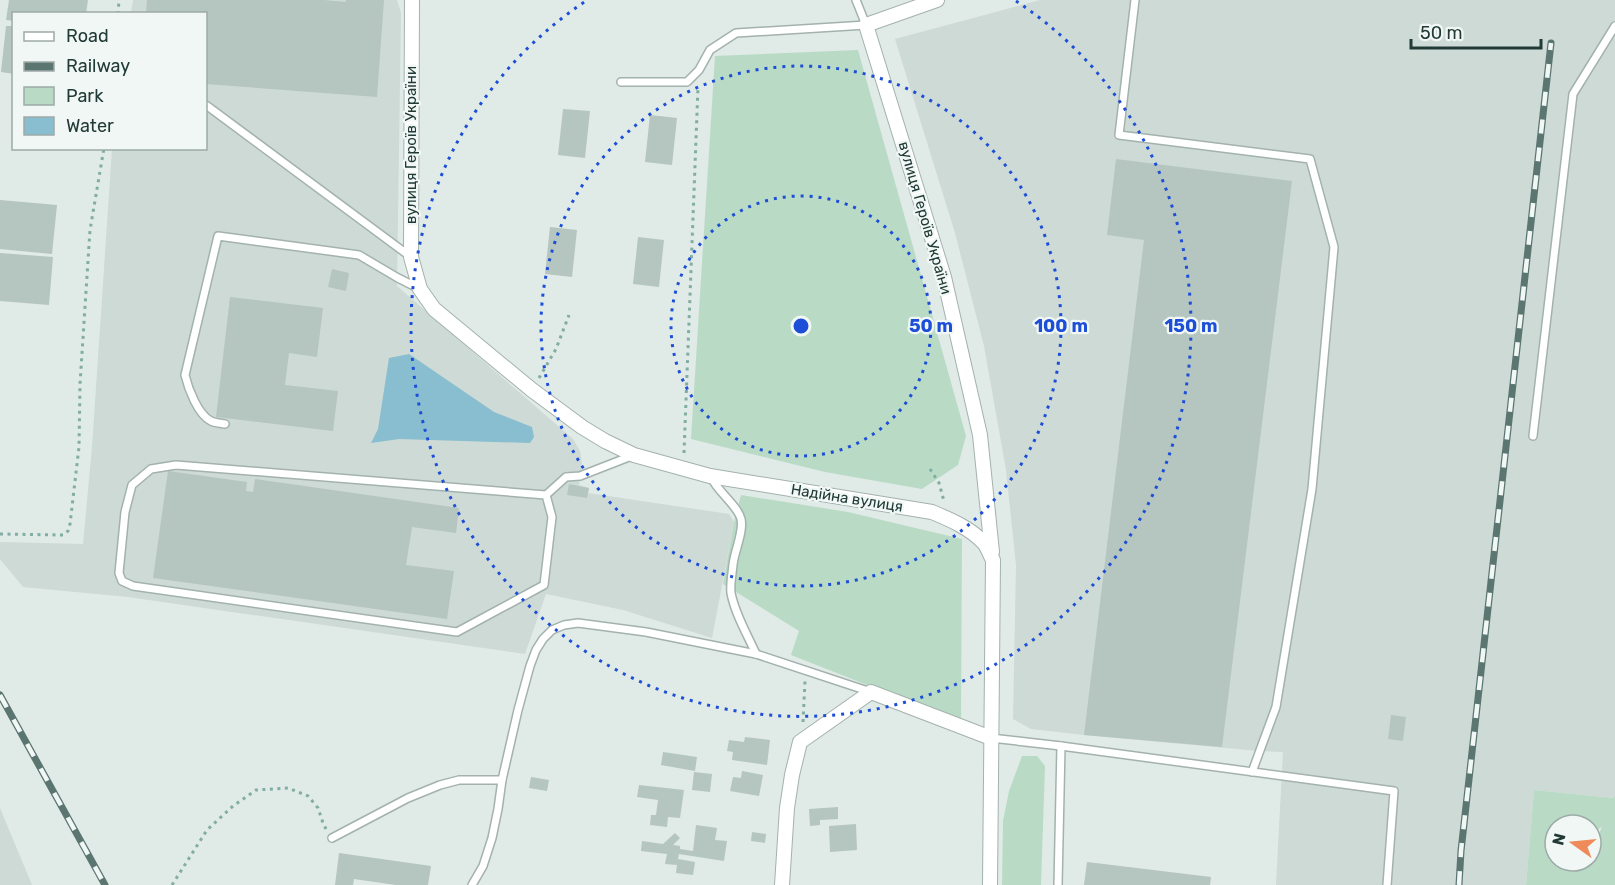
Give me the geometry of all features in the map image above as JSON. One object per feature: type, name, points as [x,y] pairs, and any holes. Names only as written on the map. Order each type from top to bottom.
[{"type":"street","name":"вулиця Героїв України","points":[[412,0],[411,257],[420,289]]},
{"type":"street","points":[[866,24],[937,0]]},
{"type":"street","name":"вулиця Героїв України","points":[[866,24],[946,288],[980,435],[993,560]]},
{"type":"street","name":"Надійна вулиця","points":[[420,289],[434,309],[532,390],[582,427],[634,455],[710,476],[932,512],[970,531],[985,544],[993,560]]},
{"type":"street","points":[[990,885],[993,560]]},
{"type":"street","points":[[782,885],[787,808],[800,742],[871,692],[991,738]]},
{"type":"lane","points":[[621,82],[687,82],[699,70],[710,50],[736,33],[866,24],[856,0]]},
{"type":"lane","points":[[1135,0],[1119,135],[1310,159],[1334,248],[1312,489],[1276,707],[1252,772]]},
{"type":"lane","points":[[1533,436],[1573,93],[1615,26]]},
{"type":"lane","points":[[207,106],[411,257]]},
{"type":"lane","points":[[225,424],[210,421],[201,411],[188,387],[186,375],[218,236],[359,255],[420,289]]},
{"type":"lane","points":[[546,495],[552,517],[544,585],[457,632],[133,586],[122,581],[119,573],[125,512],[132,484],[151,469],[176,465],[546,495],[566,477],[580,476],[634,455]]},
{"type":"lane","points":[[710,476],[714,485],[741,519],[733,564],[731,592],[739,618],[756,654]]},
{"type":"lane","points":[[472,885],[483,866],[492,838],[502,780],[530,666],[536,650],[552,630],[578,623],[646,632],[756,654],[871,692]]},
{"type":"lane","points":[[991,738],[1394,791],[1387,885]]},
{"type":"lane","points":[[1058,885],[1062,746]]},
{"type":"lane","points":[[332,838],[408,798],[440,785],[459,780],[502,780]]},
{"type":"path","points":[[683,469],[699,70]]},
{"type":"path","points":[[0,534],[63,535],[68,531],[70,524],[79,447],[80,384],[90,230],[104,150]]},
{"type":"path","points":[[532,390],[556,349],[568,315]]},
{"type":"path","points":[[930,469],[939,483],[944,498],[945,517]]},
{"type":"path","points":[[800,742],[805,701],[805,670]]},
{"type":"path","points":[[172,885],[207,830],[232,806],[256,790],[288,788],[308,796],[318,808],[323,823],[332,838]]},
{"type":"shaded area","points":[[133,0],[397,0],[401,13],[397,286],[573,439],[580,451],[582,464],[579,485],[589,488],[588,493],[729,514],[734,522],[712,638],[623,610],[546,594],[525,654],[128,597],[23,587],[0,559],[0,542],[83,544],[92,447],[112,150],[207,150],[207,12],[131,12]]},
{"type":"shaded area","points":[[1040,0],[1615,0],[1615,798],[1534,790],[1526,885],[1276,885],[1283,752],[1031,729],[1013,719],[1016,565],[1006,470],[984,346],[955,233],[895,39]]},
{"type":"shaded area","points":[[0,808],[32,885],[0,885]]},
{"type":"green space","points":[[858,50],[966,436],[958,465],[922,489],[825,472],[691,439],[715,56]]},
{"type":"green space","points":[[741,495],[848,512],[962,539],[961,722],[791,655],[799,631],[723,584]]},
{"type":"green space","points":[[1022,756],[1037,756],[1045,766],[1041,885],[1002,885],[1003,821],[1009,791]]},
{"type":"green space","points":[[1534,790],[1614,798],[1615,795],[1615,885],[1526,885]]},
{"type":"water","points":[[409,354],[494,412],[532,427],[534,437],[530,443],[399,439],[371,443],[378,429],[389,358]]},
{"type":"building","points":[[9,0],[88,0],[86,12],[12,12],[12,21],[6,20]]},
{"type":"building","points":[[147,0],[346,2],[346,0],[384,0],[377,97],[207,84],[207,12],[146,12]]},
{"type":"building","points":[[6,26],[12,26],[12,74],[1,72]]},
{"type":"building","points":[[563,109],[590,111],[585,158],[558,155]]},
{"type":"building","points":[[650,115],[677,118],[672,165],[645,162]]},
{"type":"building","points":[[1116,159],[1292,181],[1222,747],[1084,735],[1144,240],[1107,235]]},
{"type":"building","points":[[0,200],[57,205],[52,254],[0,249]]},
{"type":"building","points":[[550,227],[577,230],[572,277],[545,274]]},
{"type":"building","points":[[638,237],[664,240],[659,287],[633,284]]},
{"type":"building","points":[[0,253],[53,257],[49,305],[0,301]]},
{"type":"building","points":[[332,269],[349,273],[346,291],[328,287]]},
{"type":"building","points":[[230,297],[323,308],[317,357],[289,353],[285,385],[338,391],[333,431],[216,417]]},
{"type":"building","points":[[168,471],[247,482],[246,491],[253,492],[255,479],[459,508],[456,533],[412,527],[406,565],[454,571],[447,619],[153,578]]},
{"type":"building","points":[[569,484],[589,488],[587,498],[567,495]]},
{"type":"building","points":[[1391,715],[1406,717],[1403,741],[1388,739]]},
{"type":"building","points":[[745,737],[770,740],[767,765],[732,760],[733,752],[727,751],[729,740],[744,742]]},
{"type":"building","points":[[663,752],[697,757],[695,771],[661,765]]},
{"type":"building","points":[[742,771],[763,775],[759,796],[730,791],[733,777],[741,778]]},
{"type":"building","points":[[694,772],[712,774],[710,792],[692,790]]},
{"type":"building","points":[[531,777],[549,780],[547,791],[529,788]]},
{"type":"building","points":[[639,785],[684,790],[680,818],[668,817],[667,827],[650,825],[651,815],[656,815],[658,800],[637,797]]},
{"type":"building","points":[[838,807],[838,819],[820,820],[820,825],[810,826],[809,809]]},
{"type":"building","points":[[856,824],[857,850],[830,852],[829,826]]},
{"type":"building","points":[[696,825],[717,828],[715,840],[727,841],[724,861],[679,854],[678,859],[695,862],[693,875],[676,873],[677,865],[665,864],[667,854],[641,851],[642,841],[663,844],[675,833],[680,838],[673,845],[680,846],[680,849],[693,851]]},
{"type":"building","points":[[752,832],[766,834],[765,843],[751,841]]},
{"type":"building","points":[[339,853],[431,866],[428,885],[396,885],[354,879],[353,885],[335,885]]},
{"type":"building","points":[[1087,862],[1211,877],[1210,885],[1084,885]]},
{"type":"railway","points":[[1459,885],[1551,43]]},
{"type":"railway","points":[[0,695],[105,885]]}]
